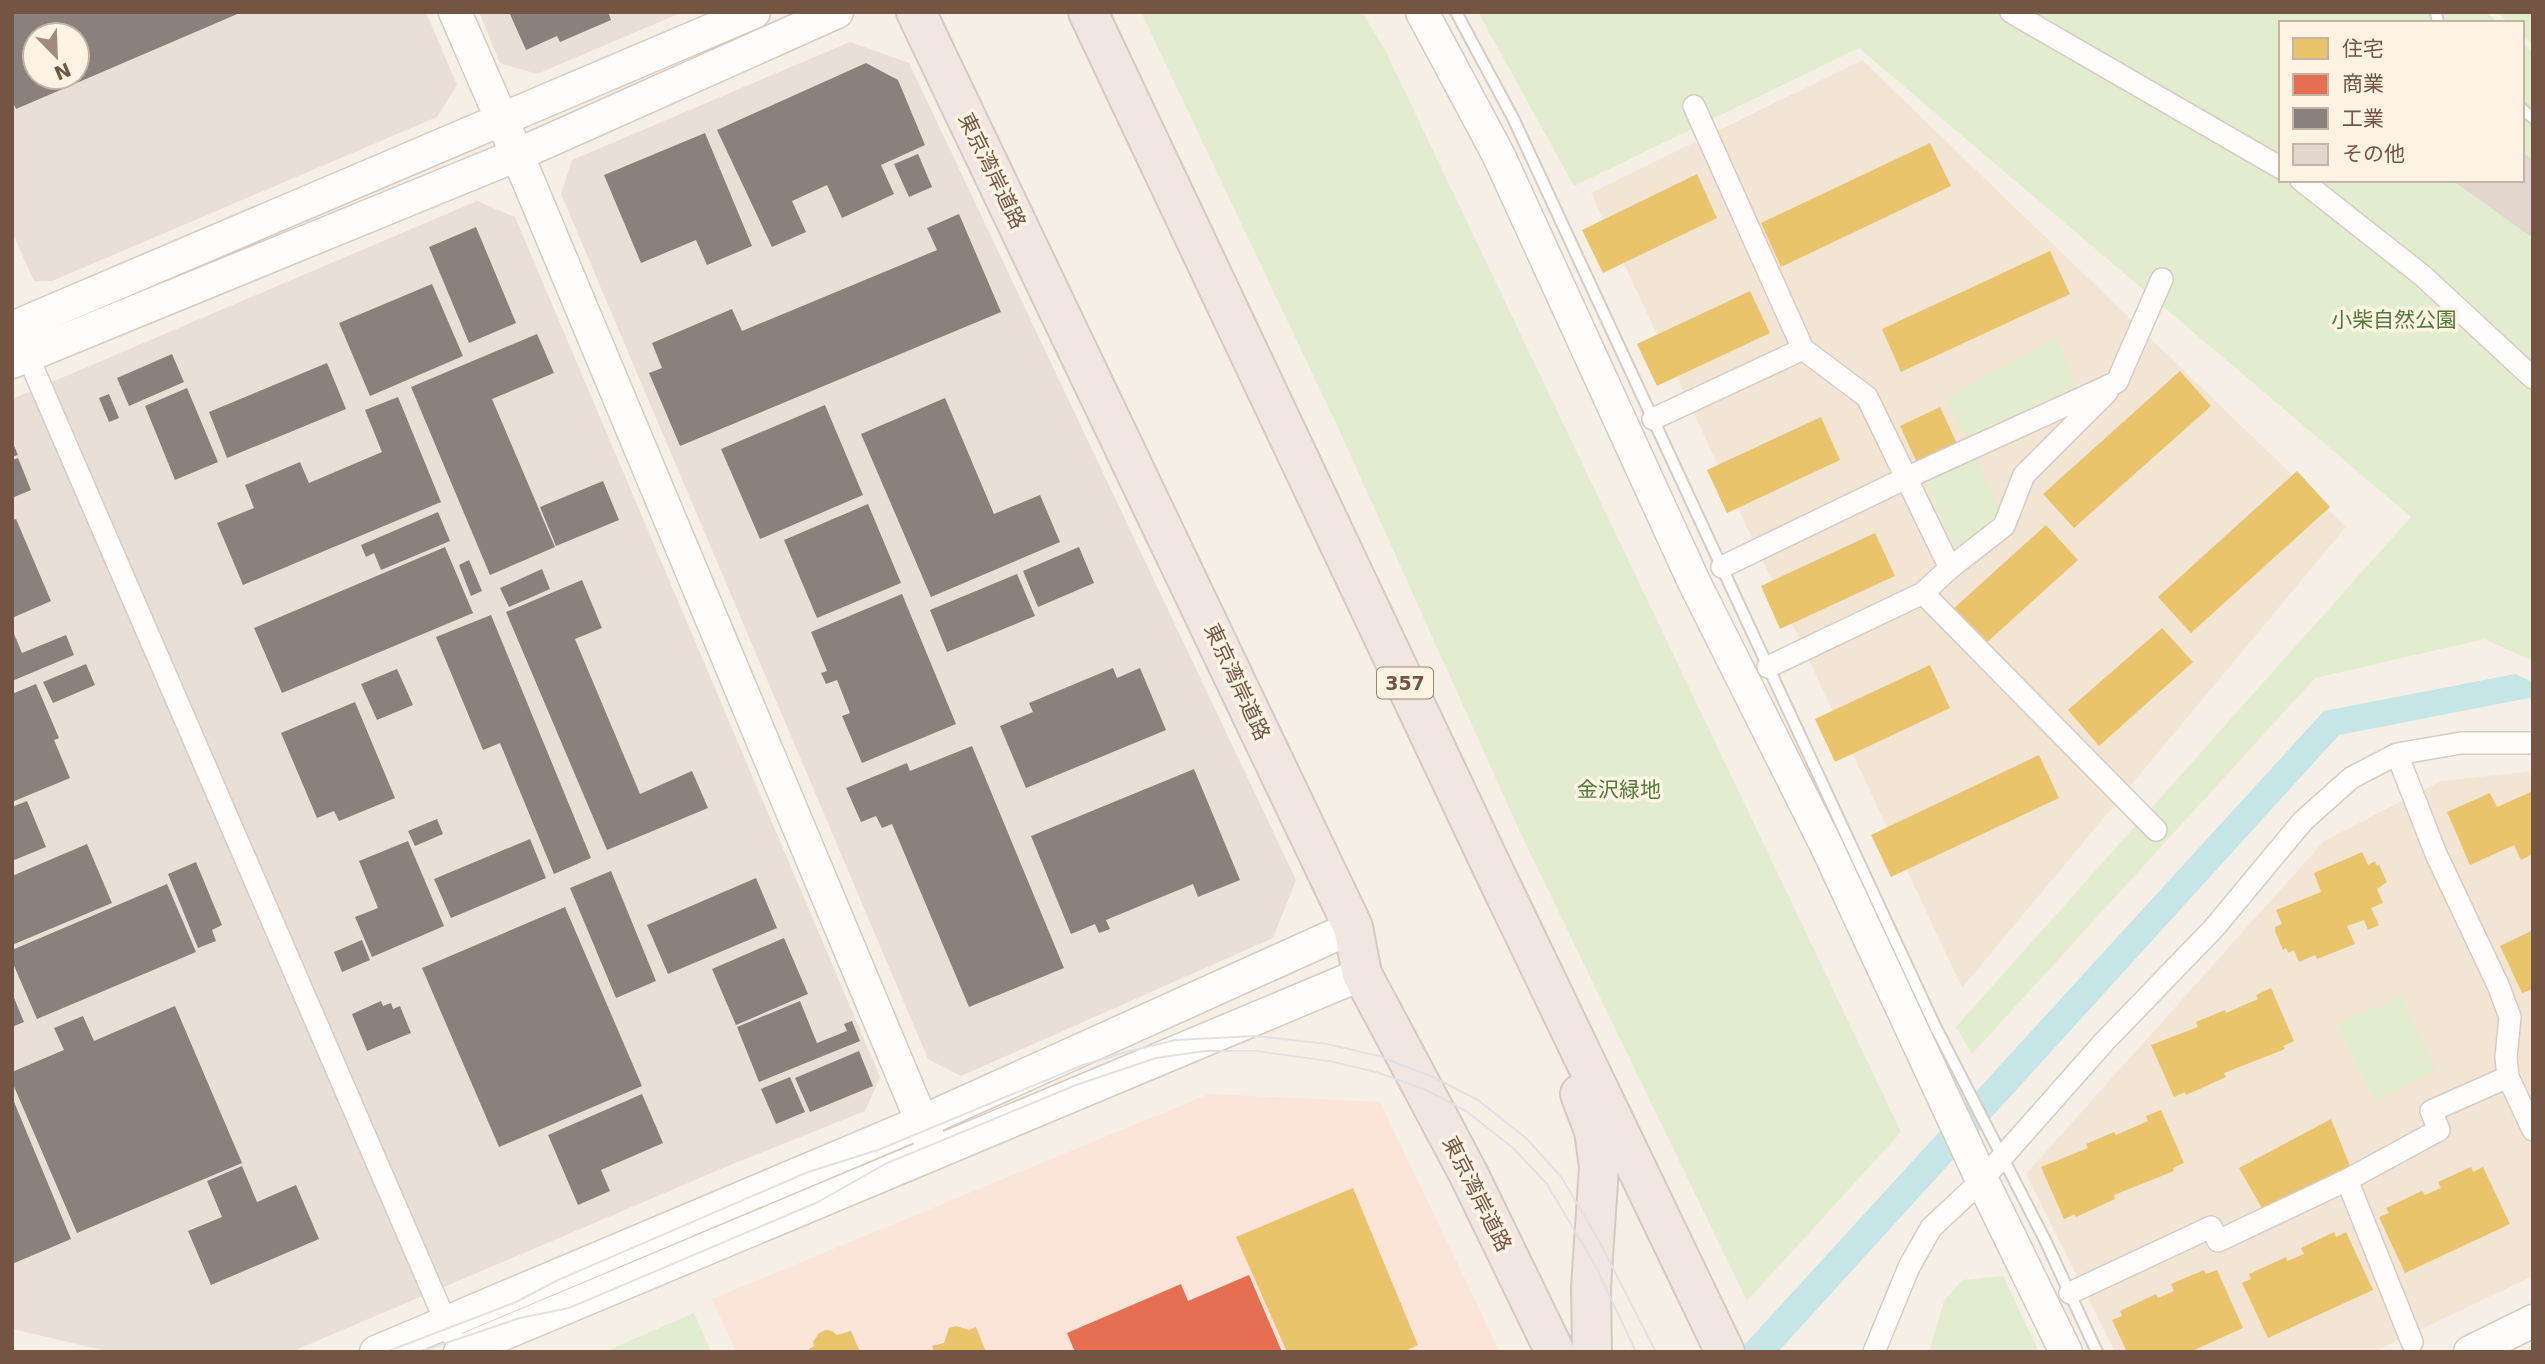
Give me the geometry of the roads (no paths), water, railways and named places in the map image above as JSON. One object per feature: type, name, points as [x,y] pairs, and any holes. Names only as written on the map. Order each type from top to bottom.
[{"type":"highway","name":"東京湾岸道路","points":[[916,12],[1353,927],[1362,974],[1468,1173],[1555,1352]]},
{"type":"highway","name":"357","points":[[1088,12],[1492,867],[1726,1352]]},
{"type":"highway","name":"357","points":[[1492,867],[1511,935],[1579,1089],[1594,1131],[1598,1167],[1591,1287],[1592,1352]]},
{"type":"street","points":[[455,12],[935,1153]]},
{"type":"street","points":[[754,12],[13,325],[20,358],[459,1352],[1362,974]]},
{"type":"street","points":[[20,358],[517,155],[837,12]]},
{"type":"street","points":[[1422,12],[1499,156],[1694,582],[1826,845],[1952,1085],[1992,1169],[2066,1352]]},
{"type":"street","points":[[2011,12],[2279,166]]},
{"type":"street","points":[[1694,106],[1803,349],[1867,397],[1950,568]]},
{"type":"street","points":[[2304,182],[2423,276],[2533,378]]},
{"type":"street","points":[[1768,667],[1923,593],[2004,526],[2024,475],[2117,382],[2162,279]]},
{"type":"street","points":[[1653,419],[1803,349]]},
{"type":"street","points":[[1722,567],[1906,478],[2117,382]]},
{"type":"street","points":[[1923,593],[2156,831]]},
{"type":"street","points":[[1874,1352],[1909,1267],[1931,1228],[1992,1169],[2104,1042],[2214,928],[2303,821],[2351,778],[2397,754],[2461,743],[2533,743]]},
{"type":"street","points":[[2397,754],[2436,854],[2510,1017],[2506,1057],[2508,1077],[2533,1130]]},
{"type":"street","points":[[376,1352],[921,1122],[1353,927]]},
{"type":"street","points":[[2070,1293],[2211,1227],[2218,1241],[2347,1180],[2439,1130],[2431,1111],[2508,1077]]},
{"type":"street","points":[[2347,1180],[2412,1342]]},
{"type":"street","points":[[2470,1352],[2533,1321]]},
{"type":"lane","points":[[1456,12],[1513,118],[1935,1026],[1952,1085]]},
{"type":"lane","points":[[1992,1169],[2070,1293],[2097,1352]]},
{"type":"water","points":[[2515,674],[2533,682],[2533,700],[2529,698],[2339,735],[1778,1352],[1738,1352],[2324,711]]},
{"type":"tram line","points":[[386,1352],[516,1302],[558,1280],[808,1172],[878,1150],[1083,1065],[1175,1040],[1256,1036],[1327,1044],[1379,1056],[1433,1077],[1478,1100],[1527,1139],[1562,1178],[1599,1241],[1656,1352]]},
{"type":"tram line","points":[[419,1352],[520,1318],[569,1308],[818,1202],[885,1164],[1076,1085],[1156,1058],[1205,1051],[1256,1051],[1329,1061],[1376,1072],[1424,1089],[1466,1111],[1512,1147],[1547,1184],[1596,1267],[1636,1352]]},
{"type":"park label","name":"小柴自然公園","points":[[2394,320]]},
{"type":"park label","name":"金沢緑地","points":[[1619,790]]}]
